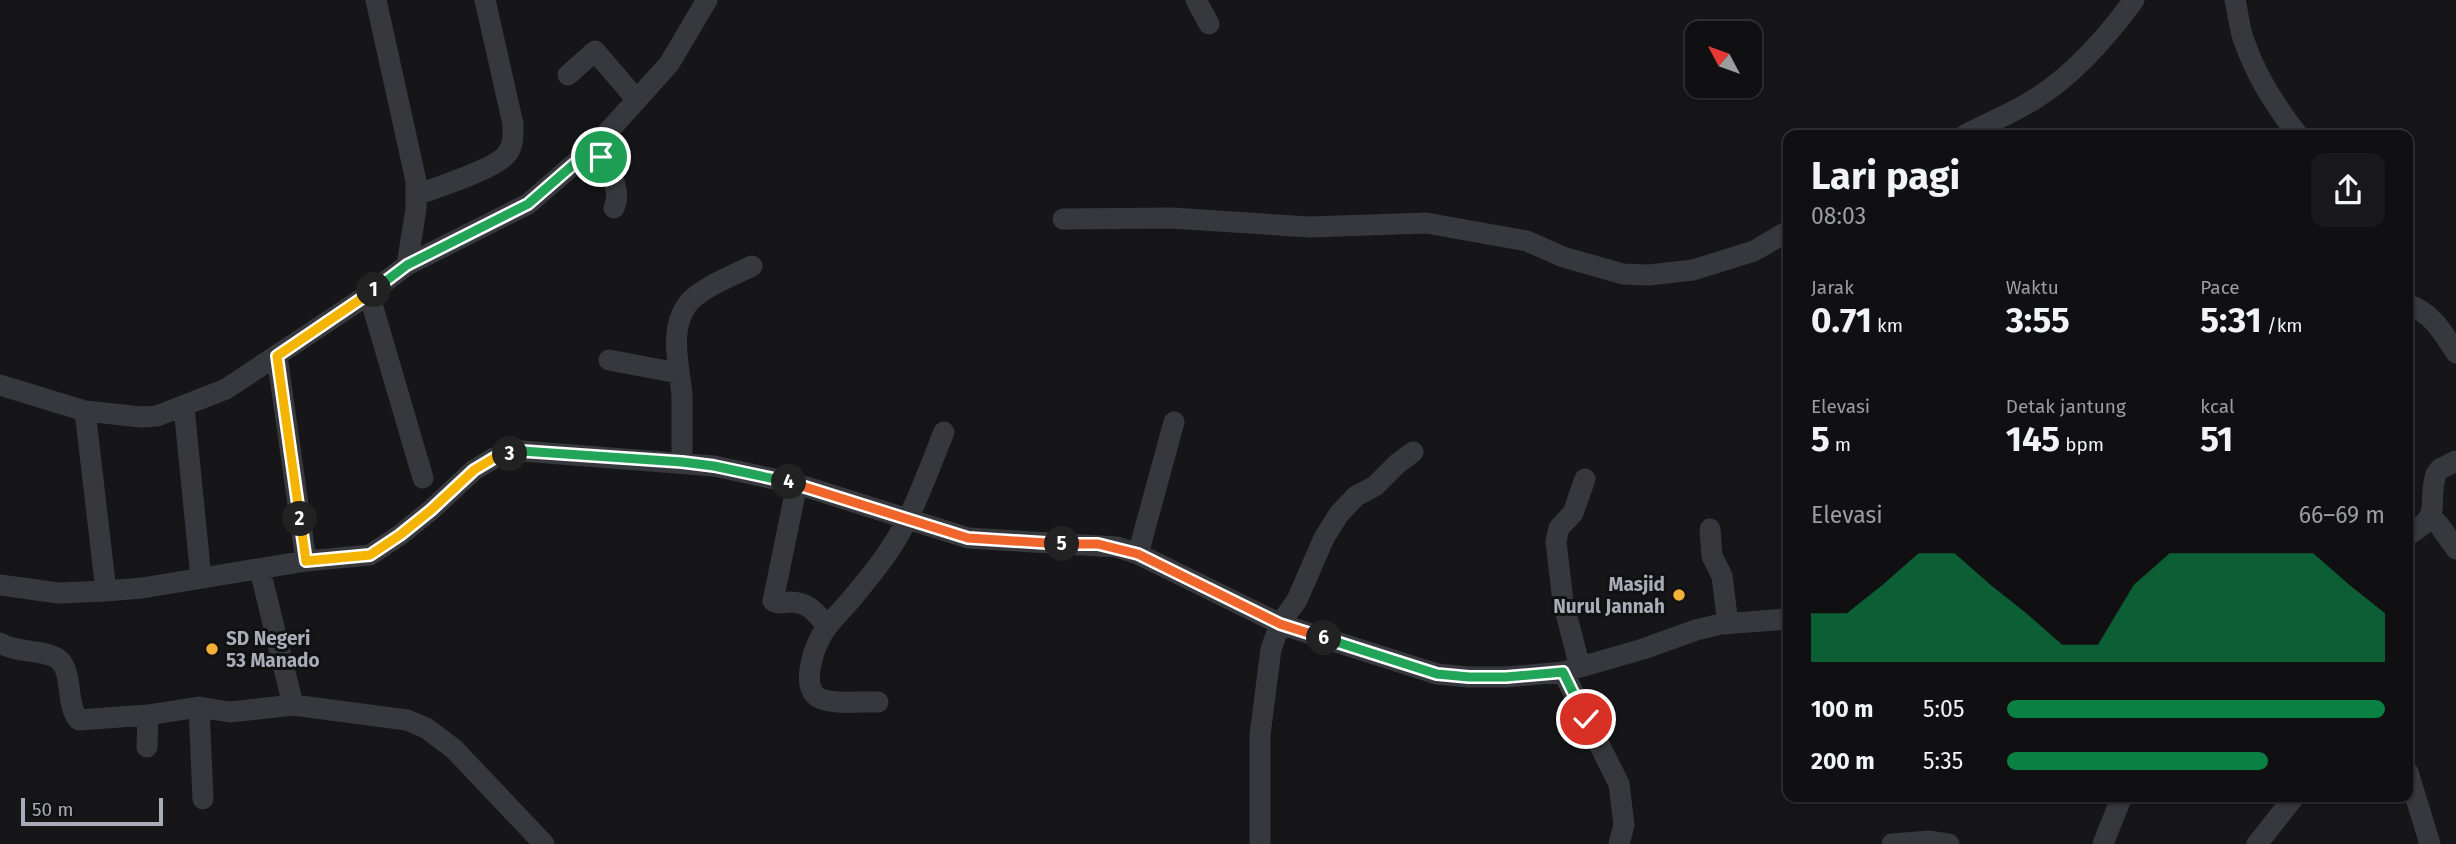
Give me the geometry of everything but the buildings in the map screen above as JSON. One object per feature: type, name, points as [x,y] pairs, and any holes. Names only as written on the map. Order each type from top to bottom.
[{"type":"street","points":[[376,0],[416,181],[416,209],[407,265]]},
{"type":"street","points":[[416,195],[505,157],[513,143],[513,124],[485,0]]},
{"type":"street","points":[[0,385],[85,411],[141,417],[157,416],[226,389],[369,294],[407,265],[528,204],[597,144],[669,64],[707,0]]},
{"type":"street","points":[[1196,0],[1209,24]]},
{"type":"street","points":[[1975,130],[2037,98],[2054,86],[2112,28],[2134,0]]},
{"type":"street","points":[[2235,0],[2242,37],[2260,78],[2277,108],[2294,130]]},
{"type":"street","points":[[568,75],[595,51],[636,100]]},
{"type":"street","points":[[597,144],[616,185],[618,199],[614,208]]},
{"type":"street","points":[[1063,219],[1172,218],[1309,227],[1426,223],[1527,241],[1563,257],[1623,274],[1649,275],[1693,270],[1754,251],[1783,234]]},
{"type":"street","points":[[682,462],[682,397],[676,356],[681,318],[688,303],[705,290],[752,266]]},
{"type":"street","points":[[369,294],[423,478]]},
{"type":"street","points":[[2413,306],[2432,320],[2456,354]]},
{"type":"street","points":[[277,356],[306,561]]},
{"type":"street","points":[[609,360],[678,373]]},
{"type":"street","points":[[184,407],[201,578]]},
{"type":"street","points":[[85,411],[106,592]]},
{"type":"street","points":[[1138,554],[1174,422]]},
{"type":"street","points":[[878,702],[828,701],[814,694],[810,678],[813,658],[827,626],[854,597],[890,550],[907,519],[944,432]]},
{"type":"street","points":[[0,584],[58,593],[106,592],[306,561],[370,555],[431,510],[474,470],[494,458],[522,451],[714,466],[797,484],[968,538],[1098,544],[1138,554],[1280,624],[1437,674],[1506,677],[1572,670],[1696,630],[1783,619]]},
{"type":"street","points":[[1260,844],[1260,735],[1271,649],[1280,624],[1297,600],[1324,538],[1339,514],[1356,496],[1375,486],[1396,464],[1413,452]]},
{"type":"street","points":[[2413,532],[2425,525],[2431,517],[2440,469],[2456,461]]},
{"type":"street","points":[[1585,479],[1573,513],[1559,528],[1556,541],[1572,670],[1619,784],[1624,825],[1619,844]]},
{"type":"street","points":[[797,484],[773,601],[805,604],[811,607],[827,626]]},
{"type":"street","points":[[2431,517],[2456,549]]},
{"type":"street","points":[[1710,529],[1712,556],[1724,583],[1728,624]]},
{"type":"street","points":[[260,570],[293,705]]},
{"type":"street","points":[[0,643],[59,659],[65,671],[72,710],[79,720],[148,715],[199,707],[230,712],[293,705],[407,720],[426,728],[454,749],[544,844]]},
{"type":"street","points":[[199,707],[203,799]]},
{"type":"street","points":[[147,747],[148,715]]},
{"type":"street","points":[[2413,788],[2430,844]]},
{"type":"street","points":[[2103,844],[2120,802]]},
{"type":"street","points":[[2257,844],[2290,802]]},
{"type":"street","points":[[1892,844],[1930,841],[1949,844]]},
{"type":"place","name":"Masjid Nurul Jannah","points":[[1679,595]]},
{"type":"place","name":"SD Negeri 53 Manado","points":[[212,649]]},
{"type":"route","points":[[601,157],[597,144],[528,204],[407,265],[277,356],[306,561],[370,555],[431,510],[474,470],[494,458],[522,451],[714,466],[797,484],[968,538],[1117,547],[1138,554],[1280,624],[1437,674],[1506,677],[1563,672],[1586,719]]}]
